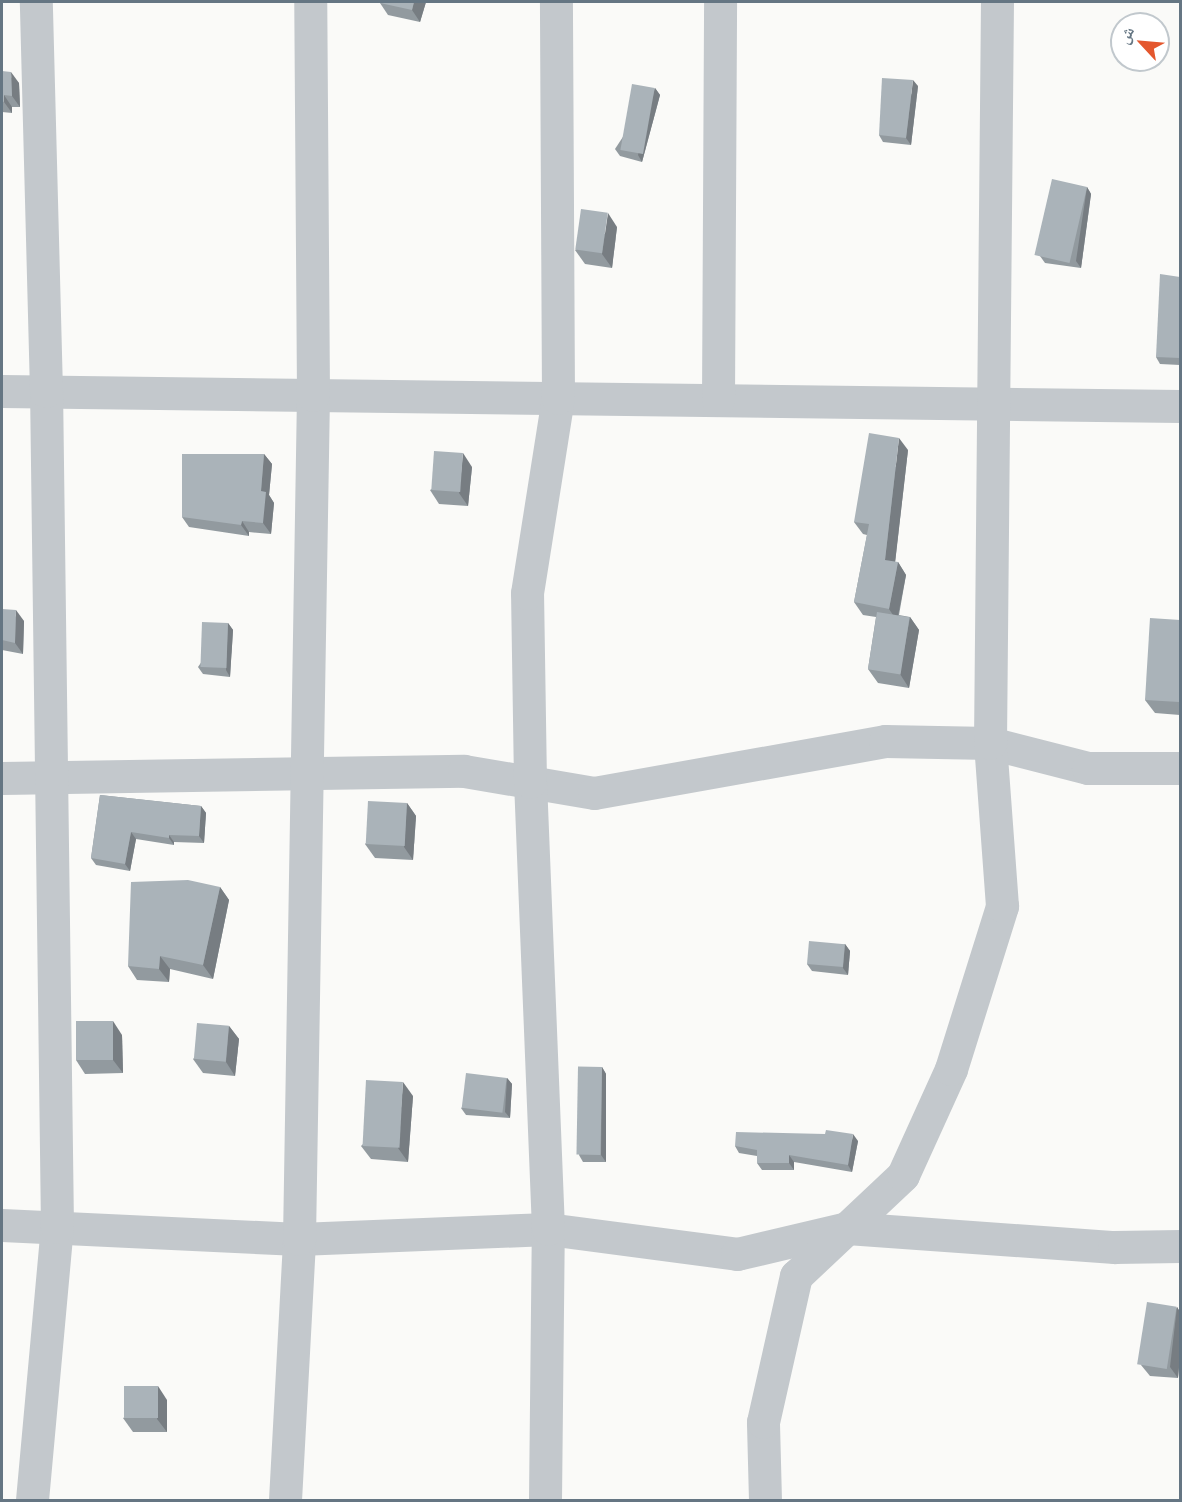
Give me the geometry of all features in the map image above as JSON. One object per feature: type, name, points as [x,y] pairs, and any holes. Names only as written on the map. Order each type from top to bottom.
[{"type":"street","points":[[32,1500],[57,1227],[46,391],[36,2]]},
{"type":"street","points":[[285,1500],[299,1239],[307,771],[313,394],[310,2]]},
{"type":"street","points":[[545,1500],[548,1228],[530,782],[527,593],[558,398],[556,2]]},
{"type":"street","points":[[718,400],[720,2]]},
{"type":"street","points":[[765,1500],[763,1422],[796,1276],[903,1175],[951,1070],[1002,906],[990,743],[997,2]]},
{"type":"street","points":[[2,391],[1180,406]]},
{"type":"street","points":[[2,778],[52,780],[307,771],[464,771],[594,793],[885,741],[990,743],[1088,768],[1180,768]]},
{"type":"street","points":[[2,1225],[299,1239],[548,1228],[737,1254],[847,1228],[1114,1247],[1180,1246]]},
{"type":"building","points":[[381,2],[414,2],[412,10]]},
{"type":"building","points":[[2,71],[11,72],[12,96],[4,95],[4,102],[2,101]]},
{"type":"building","points":[[882,78],[913,80],[906,138],[879,135]]},
{"type":"building","points":[[632,84],[655,88],[643,154],[620,150]]},
{"type":"building","points":[[1052,179],[1087,187],[1070,263],[1034,255]]},
{"type":"building","points":[[581,209],[608,213],[602,253],[575,250]]},
{"type":"building","points":[[1160,274],[1180,277],[1180,358],[1156,357]]},
{"type":"building","points":[[869,433],[899,438],[885,560],[898,562],[889,609],[854,602],[869,524],[854,522]]},
{"type":"building","points":[[434,451],[463,453],[460,492],[431,490]]},
{"type":"building","points":[[182,454],[264,454],[261,491],[266,492],[263,523],[242,521],[241,525],[182,517]]},
{"type":"building","points":[[2,609],[16,610],[15,643],[2,640]]},
{"type":"building","points":[[877,612],[910,617],[901,674],[868,669]]},
{"type":"building","points":[[1150,618],[1180,620],[1179,702],[1145,700]]},
{"type":"building","points":[[202,622],[228,623],[226,668],[200,667]]},
{"type":"building","points":[[100,795],[201,806],[199,836],[169,835],[169,838],[131,832],[125,864],[91,858]]},
{"type":"building","points":[[368,801],[407,803],[405,846],[366,844]]},
{"type":"building","points":[[188,880],[220,887],[203,965],[160,956],[159,969],[128,966],[131,882]]},
{"type":"building","points":[[809,941],[845,944],[843,967],[807,964]]},
{"type":"building","points":[[76,1021],[113,1021],[113,1060],[76,1060]]},
{"type":"building","points":[[197,1023],[229,1026],[226,1062],[194,1059]]},
{"type":"building","points":[[578,1067],[602,1067],[600,1155],[576,1155]]},
{"type":"building","points":[[466,1073],[507,1078],[502,1113],[462,1108]]},
{"type":"building","points":[[366,1080],[403,1082],[399,1148],[363,1146]]},
{"type":"building","points":[[826,1130],[853,1134],[848,1165],[789,1155],[789,1163],[757,1163],[757,1150],[735,1146],[736,1132],[825,1134]]},
{"type":"building","points":[[1147,1302],[1177,1307],[1167,1369],[1137,1364]]},
{"type":"building","points":[[124,1386],[158,1386],[158,1418],[124,1418]]}]
